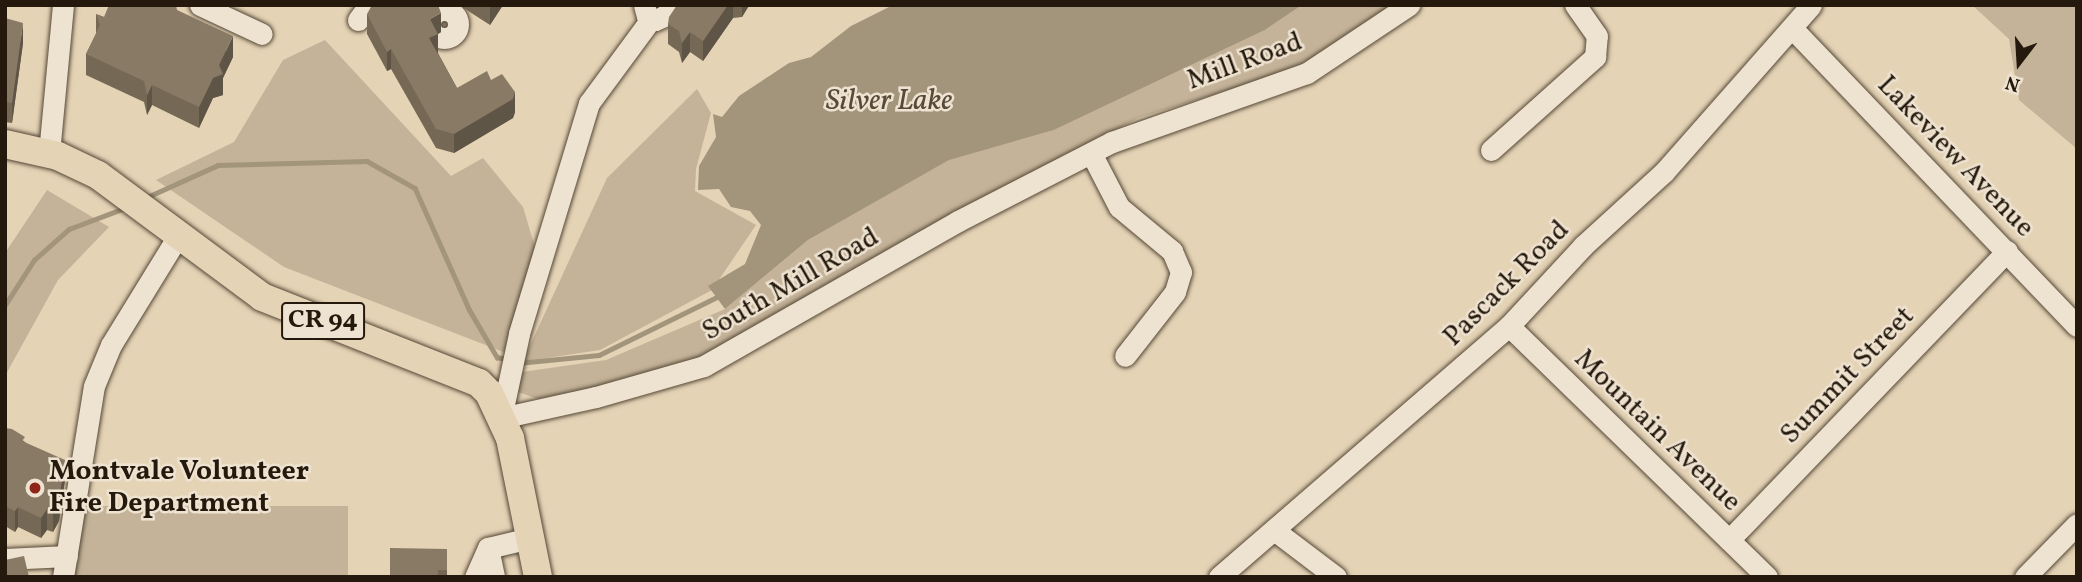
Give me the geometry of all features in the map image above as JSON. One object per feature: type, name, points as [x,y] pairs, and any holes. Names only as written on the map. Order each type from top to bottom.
[{"type":"main road","name":"CR 94","points":[[5,144],[48,153],[98,175],[147,208],[262,297],[464,374],[489,393],[512,449],[538,577]]},
{"type":"street","points":[[48,153],[63,5]]},
{"type":"street","points":[[200,5],[262,34]]},
{"type":"street","points":[[501,418],[519,334],[589,103],[648,12],[664,18],[670,5]]},
{"type":"street","name":"Mill Road","points":[[1091,153],[1144,127],[1307,73],[1409,5]]},
{"type":"street","points":[[1491,150],[1595,57],[1597,36],[1574,5]]},
{"type":"street","name":"Pascack Road","points":[[1219,577],[1509,326],[1583,246],[1664,172],[1811,5]]},
{"type":"street","name":"Lakeview Avenue","points":[[1792,28],[2077,326]]},
{"type":"street","points":[[1091,153],[1119,207],[1172,251],[1181,272],[1175,292],[1125,356]]},
{"type":"street","name":"South Mill Road","points":[[501,418],[704,366],[958,221],[1091,153]]},
{"type":"street","points":[[5,559],[65,566],[94,386],[111,345],[180,233]]},
{"type":"street","name":"Summit Street","points":[[1730,540],[2007,251]]},
{"type":"street","name":"Mountain Avenue","points":[[1509,326],[1766,577]]},
{"type":"street","points":[[2025,577],[2077,524]]},
{"type":"street","points":[[1274,530],[1336,577]]},
{"type":"street","points":[[488,548],[530,538]]},
{"type":"street","points":[[475,577],[488,548]]},
{"type":"street","points":[[488,548],[494,577]]},
{"type":"shaded area","points":[[1302,5],[1392,5],[1322,54],[1280,74],[1138,118],[911,238],[714,354],[655,377],[538,399],[518,392],[522,372],[606,360],[725,309],[808,240],[952,158],[1054,130],[1265,30]]},
{"type":"shaded area","points":[[1972,5],[2077,5],[2077,149],[2019,100],[2009,39]]},
{"type":"shaded area","points":[[325,40],[451,176],[483,158],[523,207],[537,254],[511,340],[528,350],[607,178],[697,89],[711,113],[696,169],[695,191],[756,225],[712,290],[600,350],[527,361],[284,267],[156,180],[234,142],[283,60]]},
{"type":"shaded area","points":[[47,190],[109,227],[58,280],[5,376],[5,253]]},
{"type":"shaded area","points":[[74,506],[348,506],[348,577],[74,577]]},
{"type":"water","name":"Silver Lake","points":[[893,5],[1302,5],[1265,30],[1054,130],[949,160],[808,240],[725,309],[708,286],[745,264],[761,225],[750,211],[731,207],[719,189],[698,190],[699,166],[716,137],[713,114],[722,117],[739,96],[789,63],[811,57],[851,26]]},
{"type":"building","points":[[109,5],[176,5],[177,10],[233,36],[219,65],[223,74],[213,78],[199,107],[152,85],[147,95],[144,81],[86,54],[100,25],[96,14],[104,17]]},
{"type":"building","points":[[372,5],[438,5],[441,13],[430,19],[438,34],[429,38],[457,88],[487,71],[491,80],[502,74],[515,92],[513,99],[454,134],[436,129],[391,49],[387,52],[367,14]]},
{"type":"building","points":[[677,5],[728,5],[703,41],[690,32],[682,43],[679,31],[668,24]]},
{"type":"building","points":[[5,18],[23,23],[12,103],[5,102]]},
{"type":"building","name":"Montvale Volunteer Fire Department","points":[[5,428],[25,437],[22,441],[65,460],[59,500],[53,511],[47,509],[41,518],[18,507],[15,511],[5,506]]},
{"type":"building","points":[[390,548],[447,549],[447,570],[438,570],[438,577],[390,577]]},
{"type":"building","points":[[24,556],[29,577],[5,577],[5,560]]},
{"type":"waterway","points":[[145,198],[218,165],[367,161],[415,188],[469,309],[497,357],[506,359]]},
{"type":"waterway","points":[[5,305],[34,260],[69,229],[125,208]]},
{"type":"waterway","points":[[518,363],[599,355],[721,295]]},
{"type":"place","name":"Montvale Volunteer Fire Department","points":[[35,488]]}]
